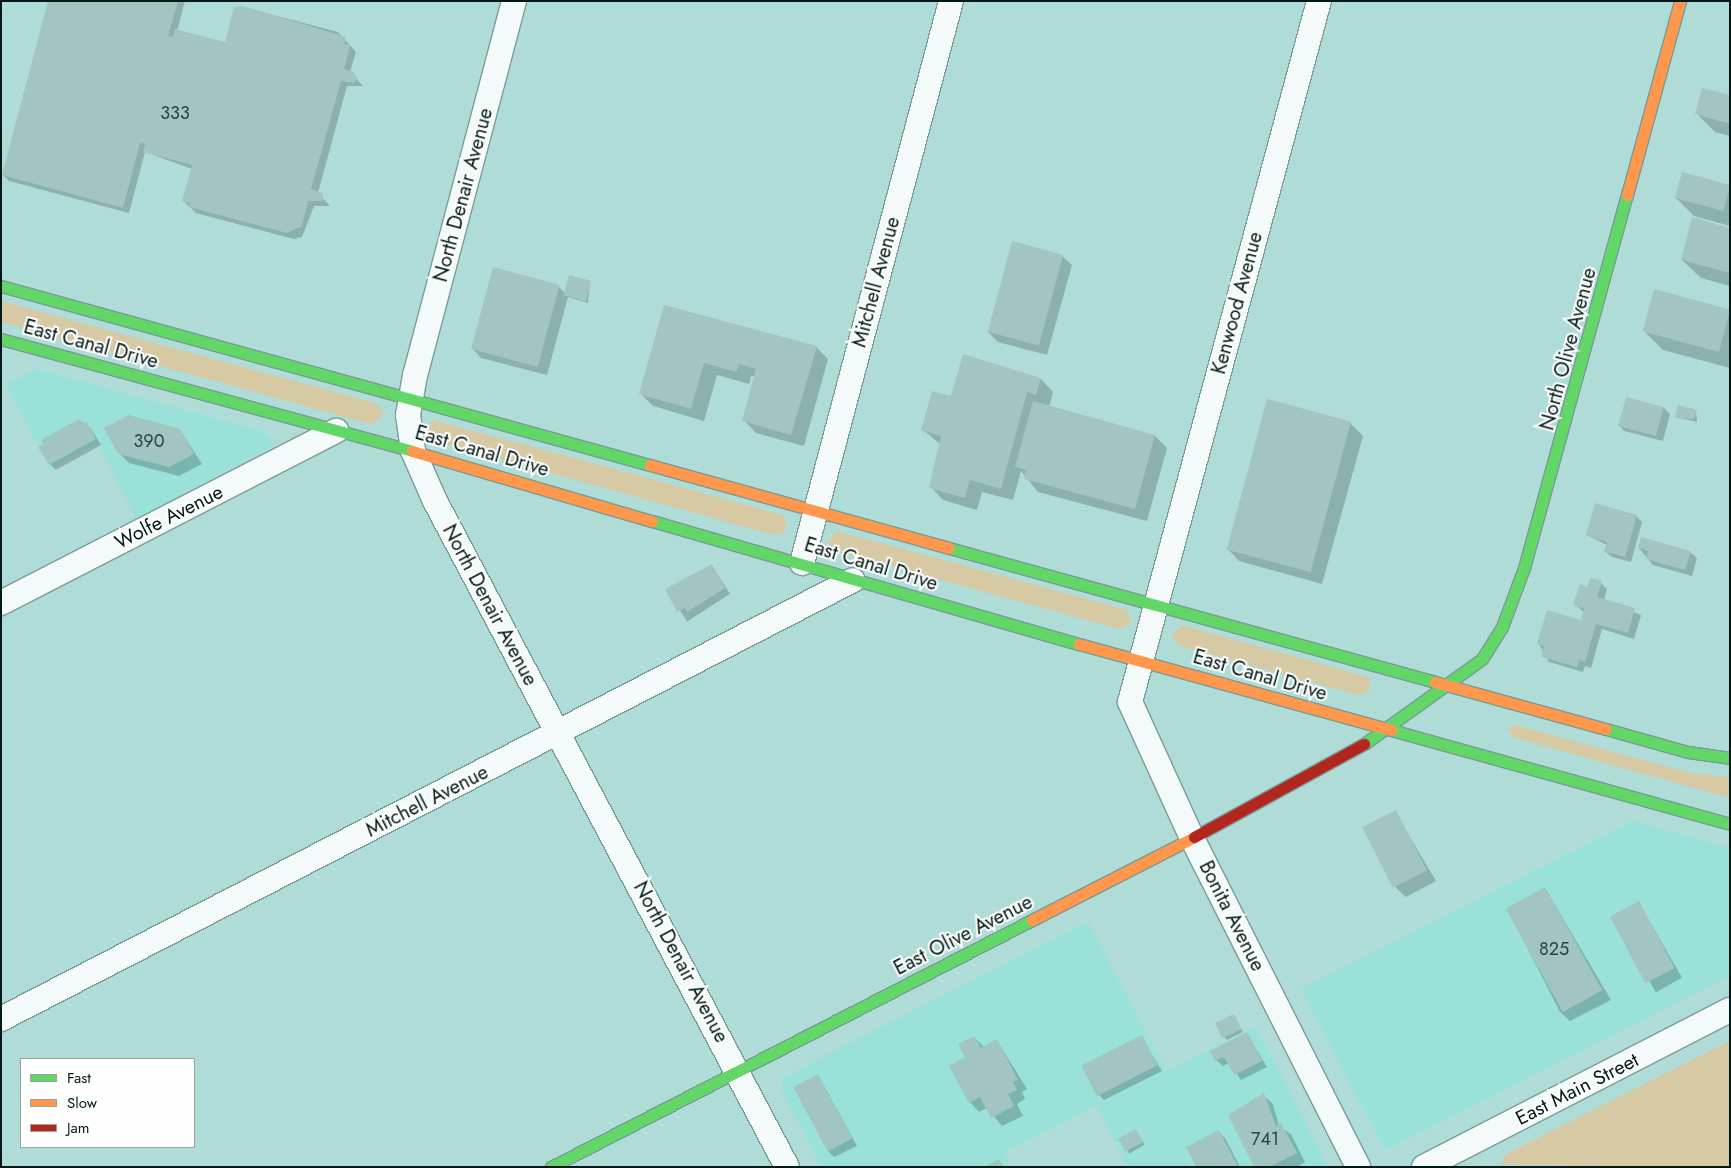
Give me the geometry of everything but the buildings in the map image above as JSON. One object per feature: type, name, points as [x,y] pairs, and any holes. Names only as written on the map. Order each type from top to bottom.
[{"type":"main road","name":"North Olive Avenue","points":[[1389,730],[1450,686],[1492,646],[1524,568],[1680,1]]},
{"type":"main road","name":"East Canal Drive","points":[[1,286],[1688,752],[1730,758]]},
{"type":"main road","name":"East Canal Drive","points":[[1,339],[413,451],[1138,661],[1730,824]]},
{"type":"main road","name":"East Olive Avenue","points":[[552,1167],[1192,838],[1389,730]]},
{"type":"street","name":"North Denair Avenue","points":[[514,1],[410,399],[413,451],[435,501],[738,1070],[787,1167]]},
{"type":"street","name":"Mitchell Avenue","points":[[802,563],[951,1]]},
{"type":"street","name":"Kenwood Avenue","points":[[1138,661],[1155,605],[1319,1]]},
{"type":"street","name":"Wolfe Avenue","points":[[1,603],[336,431]]},
{"type":"street","name":"Mitchell Avenue","points":[[1,1019],[853,580]]},
{"type":"street","name":"Bonita Avenue","points":[[1138,661],[1130,690],[1131,713],[1358,1167]]},
{"type":"street","name":"East Main Street","points":[[1424,1167],[1459,1159],[1730,1010]]},
{"type":"shaded area","points":[[1,301],[375,403],[382,409],[382,417],[371,424],[1,322]]},
{"type":"shaded area","points":[[36,369],[265,432],[271,439],[271,447],[136,519],[97,442],[50,468],[6,385]]},
{"type":"shaded area","points":[[433,420],[783,515],[787,525],[784,532],[775,535],[431,440],[423,431]]},
{"type":"shaded area","points":[[837,531],[1127,610],[1131,623],[1120,629],[835,551],[827,542]]},
{"type":"shaded area","points":[[1182,625],[1368,677],[1371,689],[1359,695],[1180,646],[1171,636]]},
{"type":"shaded area","points":[[1515,725],[1691,773],[1730,777],[1730,798],[1512,737],[1507,729]]},
{"type":"shaded area","points":[[1632,821],[1730,848],[1730,976],[1388,1149],[1383,1147],[1301,989]]},
{"type":"shaded area","points":[[1088,921],[1166,1071],[1256,1026],[1328,1167],[1128,1167],[1097,1106],[1004,1153],[1011,1167],[821,1167],[781,1090],[782,1078]]},
{"type":"shaded area","points":[[1730,1041],[1730,1167],[1501,1165],[1506,1154]]},
{"type":"traffic: fast","points":[[1364,744],[1482,659],[1502,627],[1524,568],[1627,195]]},
{"type":"traffic: fast","points":[[1,286],[650,465]]},
{"type":"traffic: fast","points":[[1,339],[412,451]]},
{"type":"traffic: fast","points":[[652,521],[1079,644]]},
{"type":"traffic: fast","points":[[949,548],[1435,682]]},
{"type":"traffic: fast","points":[[1606,729],[1688,752],[1730,758]]},
{"type":"traffic: fast","points":[[1391,730],[1730,824]]},
{"type":"traffic: fast","points":[[551,1167],[1032,920]]},
{"type":"traffic: slow","points":[[1627,195],[1680,1]]},
{"type":"traffic: slow","points":[[412,451],[652,521]]},
{"type":"traffic: slow","points":[[650,465],[949,548]]},
{"type":"traffic: slow","points":[[1079,644],[1391,730]]},
{"type":"traffic: slow","points":[[1435,682],[1606,729]]},
{"type":"traffic: slow","points":[[1032,920],[1194,837]]},
{"type":"traffic: jam","points":[[1194,837],[1364,744]]}]
